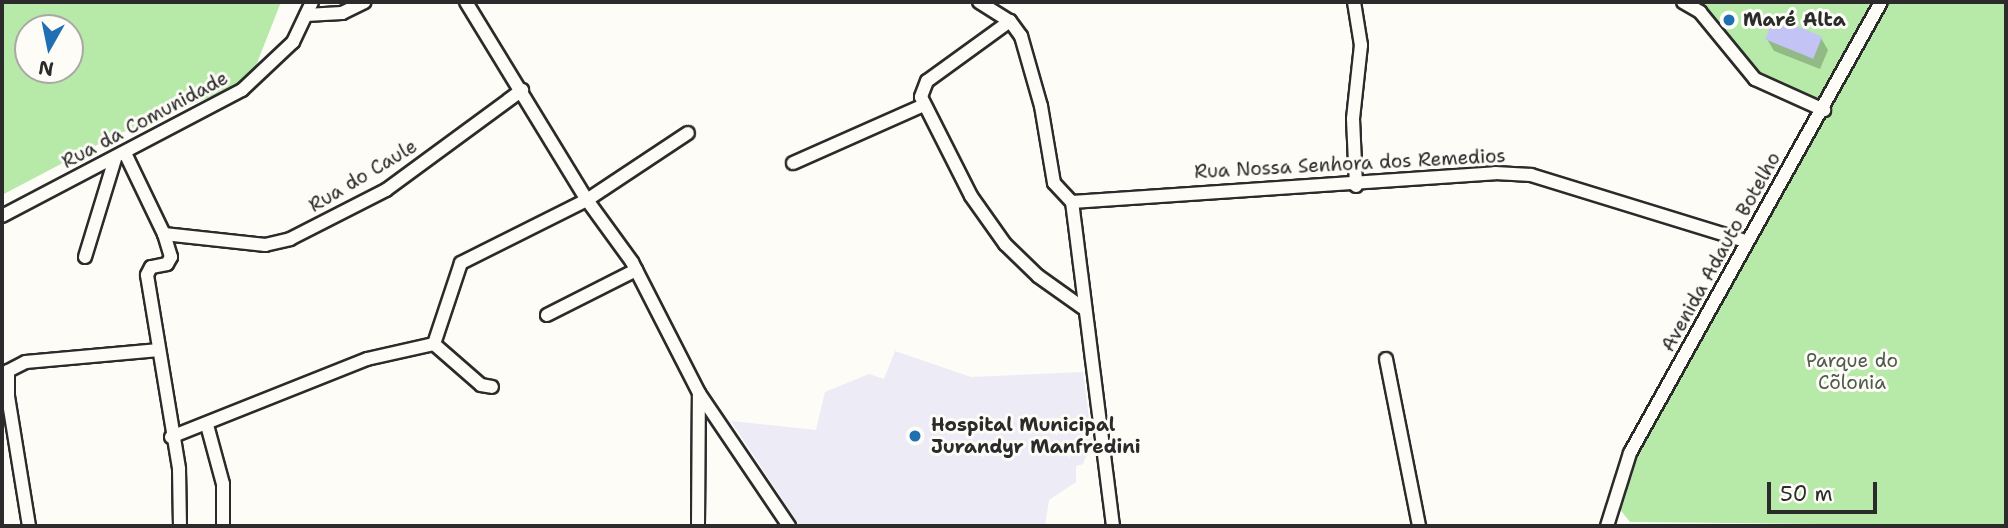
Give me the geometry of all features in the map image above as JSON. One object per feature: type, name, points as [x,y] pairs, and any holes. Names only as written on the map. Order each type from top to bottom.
[{"type":"street","name":"Rua da Comunidade","points":[[2,216],[242,90],[279,58],[312,2]]},
{"type":"street","points":[[306,15],[342,13],[365,2]]},
{"type":"street","points":[[466,2],[587,200],[636,270],[699,393],[789,526]]},
{"type":"street","points":[[979,2],[1010,20],[1021,36],[1033,72],[1054,183],[1072,202],[1083,308],[1113,526]]},
{"type":"street","points":[[1354,2],[1361,45],[1353,119],[1356,186]]},
{"type":"street","points":[[1683,2],[1701,7],[1755,79],[1824,110]]},
{"type":"street","name":"Avenida Adauto Botelho","points":[[1607,526],[1630,453],[1746,241],[1824,110],[1881,2]]},
{"type":"street","points":[[1010,20],[927,81],[921,91],[924,105],[971,195],[1005,244],[1038,276],[1083,308]]},
{"type":"street","name":"Rua do Caule","points":[[164,234],[265,245],[290,239],[386,190],[522,90]]},
{"type":"street","points":[[793,163],[924,105]]},
{"type":"street","points":[[433,344],[461,263],[587,200],[688,133]]},
{"type":"street","points":[[120,156],[164,234],[170,261],[151,267],[147,275],[171,437],[179,469],[180,526]]},
{"type":"street","points":[[85,257],[120,156]]},
{"type":"street","name":"Rua Nossa Senhora dos Remedios","points":[[1072,202],[1356,186],[1495,173],[1531,175],[1746,241]]},
{"type":"street","points":[[547,315],[636,270]]},
{"type":"street","points":[[433,344],[481,385],[492,387]]},
{"type":"street","points":[[171,437],[207,425],[367,359],[433,344]]},
{"type":"street","points":[[29,526],[8,397],[8,371],[26,362],[158,350]]},
{"type":"street","points":[[1385,359],[1419,526]]},
{"type":"street","points":[[698,526],[699,393]]},
{"type":"street","points":[[207,425],[223,484],[223,526]]},
{"type":"shaded area","name":"Hospital Municipal Jurandyr Manfredini","points":[[895,351],[971,377],[1083,372],[1092,441],[1083,464],[1076,466],[1076,482],[1049,500],[1045,526],[800,526],[731,421],[816,430],[825,392],[869,374],[884,379]]},
{"type":"green space","points":[[2,2],[281,2],[250,81],[116,135],[2,195]]},
{"type":"green space","points":[[1704,2],[1878,2],[1823,108],[1757,77],[1701,12]]},
{"type":"green space","name":"Parque do Cõlonia","points":[[1882,2],[2006,2],[2006,526],[1630,522],[1614,502],[1636,451]]},
{"type":"building","points":[[1774,17],[1822,36],[1813,59],[1765,39]]},
{"type":"place","name":"Maré Alta","points":[[1729,20]]},
{"type":"place","name":"Hospital Municipal Jurandyr Manfredini","points":[[915,436]]}]
